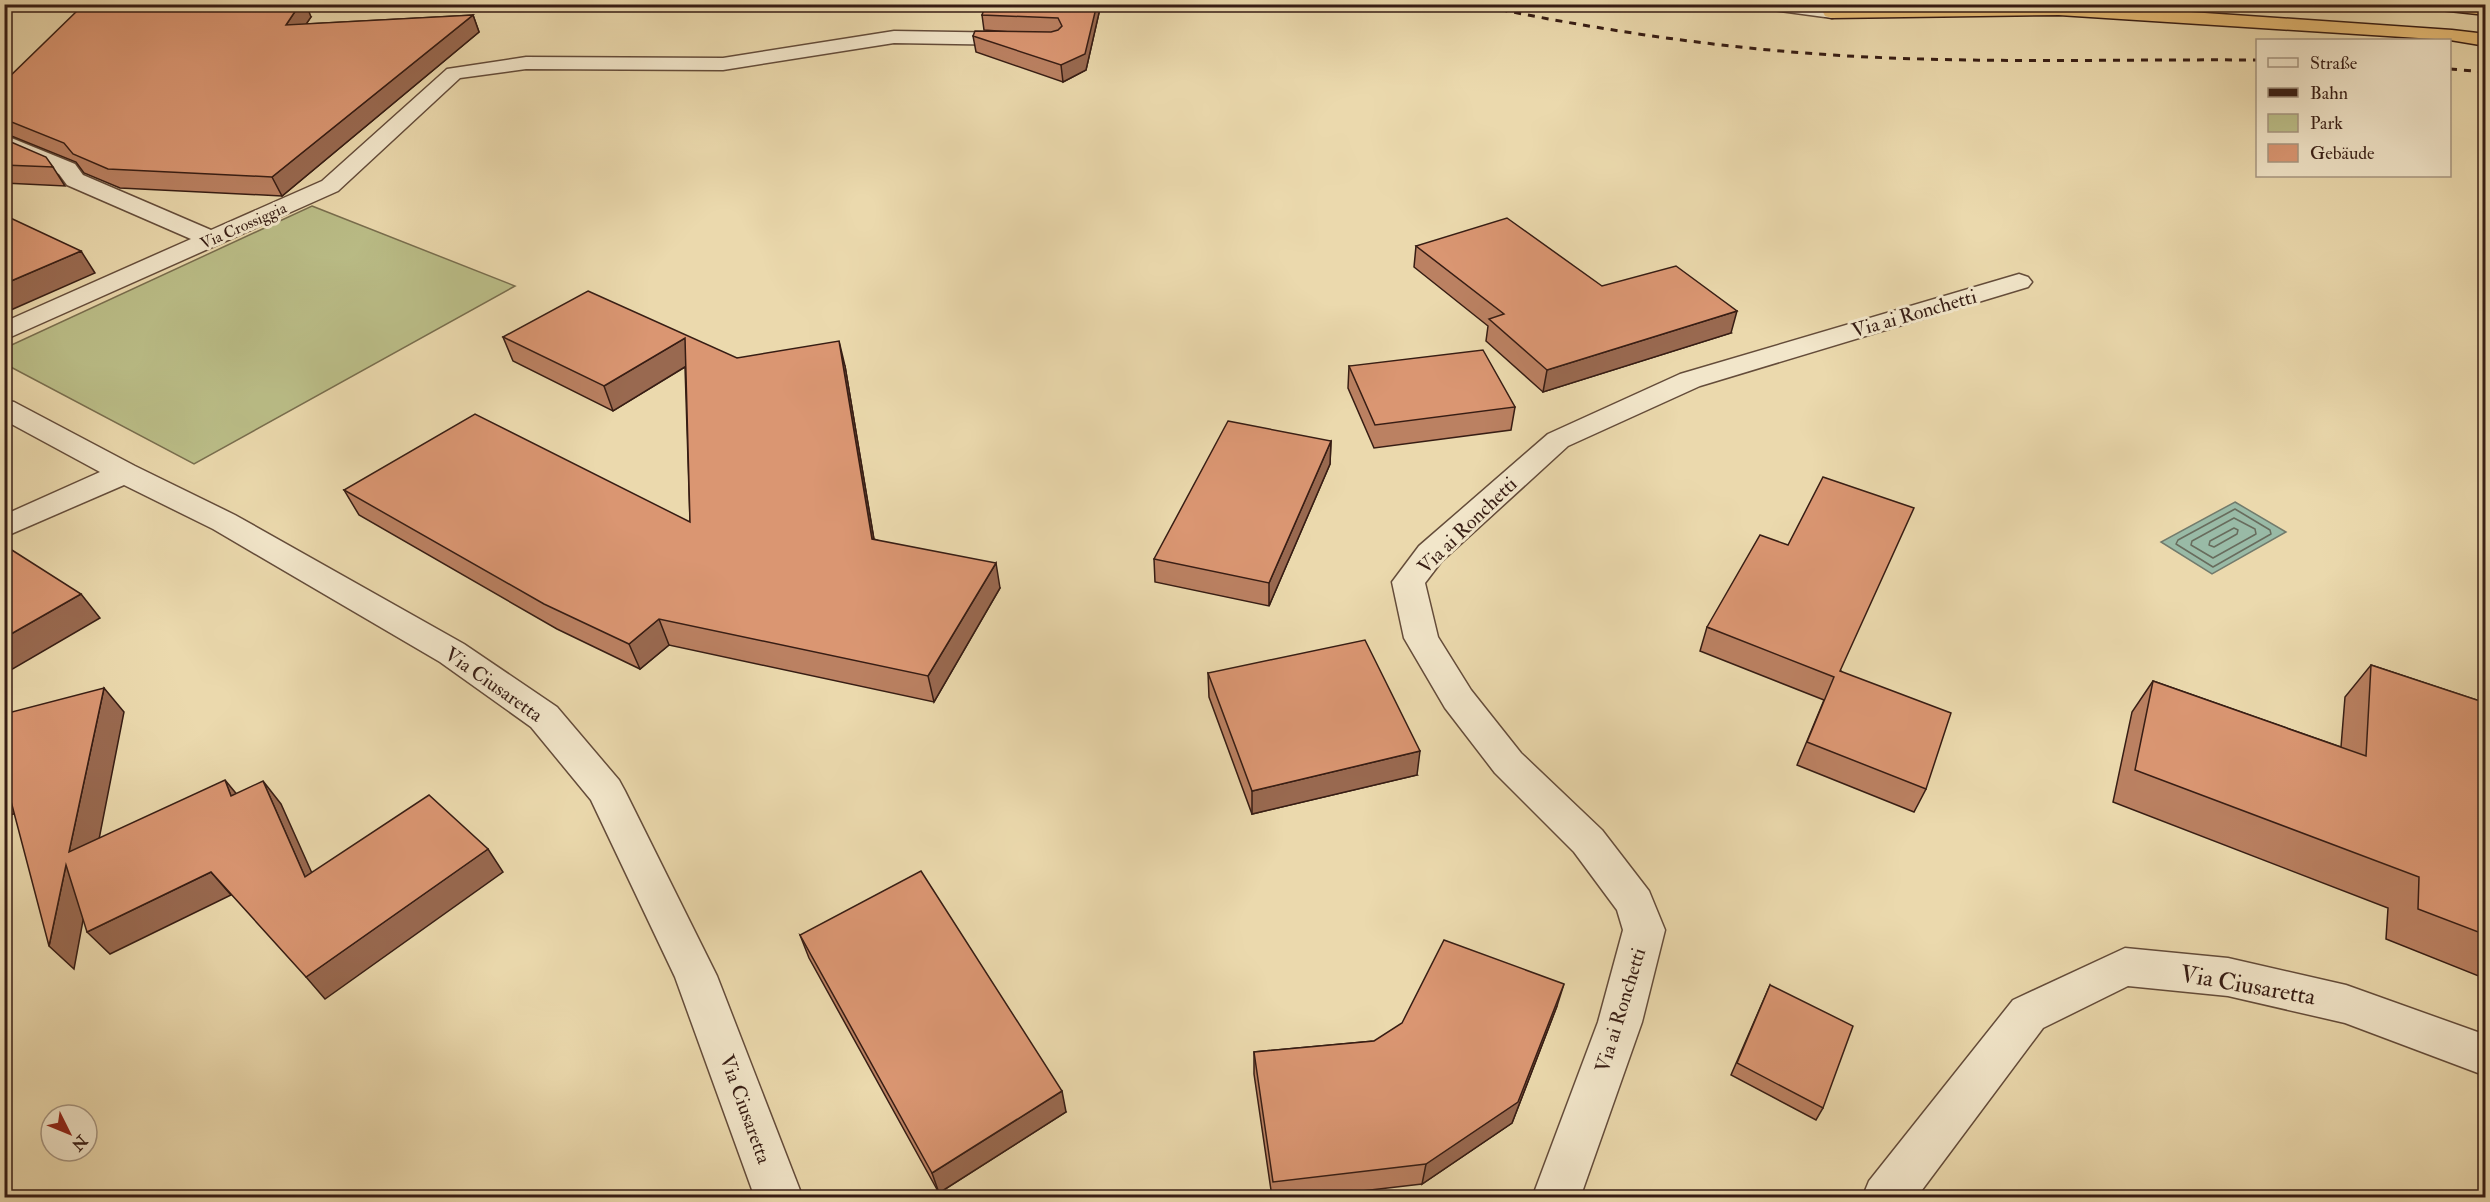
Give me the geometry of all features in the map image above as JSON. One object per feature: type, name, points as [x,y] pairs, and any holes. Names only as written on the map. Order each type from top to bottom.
[{"type":"highway","points":[[2158,4],[2486,40]]},
{"type":"highway","points":[[2431,4],[2486,10]]},
{"type":"highway","points":[[1832,12],[2059,9],[2452,36]]},
{"type":"street","points":[[1765,4],[1832,12]]},
{"type":"street","name":"Via Crossiggia","points":[[4,332],[330,186],[454,73],[526,63],[723,64],[894,37],[1041,40]]},
{"type":"street","points":[[4,141],[67,169],[75,180],[211,239]]},
{"type":"street","name":"Via ai Ronchetti","points":[[1556,1197],[1620,1022],[1644,930],[1635,903],[1588,841],[1508,763],[1458,699],[1421,638],[1408,582],[1430,554],[1558,440],[1690,380],[2019,282]]},
{"type":"street","name":"Via Ciusaretta","points":[[4,408],[124,473],[224,522],[452,652],[544,717],[606,791],[611,801],[696,976],[779,1197]]},
{"type":"street","points":[[4,527],[124,473]]},
{"type":"street","name":"Via Ciusaretta","points":[[1886,1197],[2028,1014],[2125,967],[2228,977],[2346,1004],[2486,1056]]},
{"type":"green space","points":[[312,206],[515,286],[194,464],[5,364],[5,348]]},
{"type":"water","points":[[2235,502],[2286,532],[2212,574],[2161,542]]},
{"type":"building","points":[[182,4],[177,10],[243,4],[300,4],[286,25],[473,15],[272,177],[108,169],[73,154],[64,143],[4,119],[4,80],[78,10]]},
{"type":"building","points":[[986,4],[1097,4],[1085,54],[1061,65],[973,36],[975,31],[1051,32],[1062,26],[1058,18],[982,15]]},
{"type":"building","points":[[4,139],[46,157],[53,167],[4,165]]},
{"type":"building","points":[[4,215],[81,251],[4,284]]},
{"type":"building","points":[[1507,218],[1602,286],[1676,266],[1737,311],[1547,370],[1489,319],[1504,314],[1416,246]]},
{"type":"building","points":[[588,291],[737,358],[839,341],[872,539],[996,563],[928,676],[659,619],[629,644],[544,604],[344,490],[475,414],[690,522],[685,338],[604,386],[503,337]]},
{"type":"building","points":[[1483,350],[1515,407],[1375,425],[1349,366]]},
{"type":"building","points":[[1228,421],[1331,441],[1269,583],[1154,559]]},
{"type":"building","points":[[1823,477],[1914,508],[1840,671],[1951,713],[1926,789],[1807,742],[1834,677],[1707,627],[1760,535],[1788,545]]},
{"type":"building","points":[[4,545],[81,594],[4,638]]},
{"type":"building","points":[[1365,640],[1420,751],[1252,791],[1208,673]]},
{"type":"building","points":[[2371,665],[2486,703],[2486,935],[2418,909],[2419,877],[2135,770],[2153,681],[2366,756]]},
{"type":"building","points":[[104,688],[69,852],[225,780],[231,796],[263,781],[305,877],[429,795],[488,849],[306,977],[211,872],[87,932],[66,865],[49,946],[7,786],[4,787],[4,714]]},
{"type":"building","points":[[921,871],[1062,1091],[932,1173],[800,935]]},
{"type":"building","points":[[1444,940],[1564,984],[1518,1102],[1426,1164],[1273,1182],[1254,1052],[1374,1041],[1402,1023]]},
{"type":"building","points":[[1770,985],[1853,1026],[1823,1108],[1737,1063]]},
{"type":"railway","points":[[1473,4],[1652,36],[1787,52],[1885,58],[1992,60],[2256,60]]},
{"type":"railway","points":[[2451,69],[2486,72]]}]
